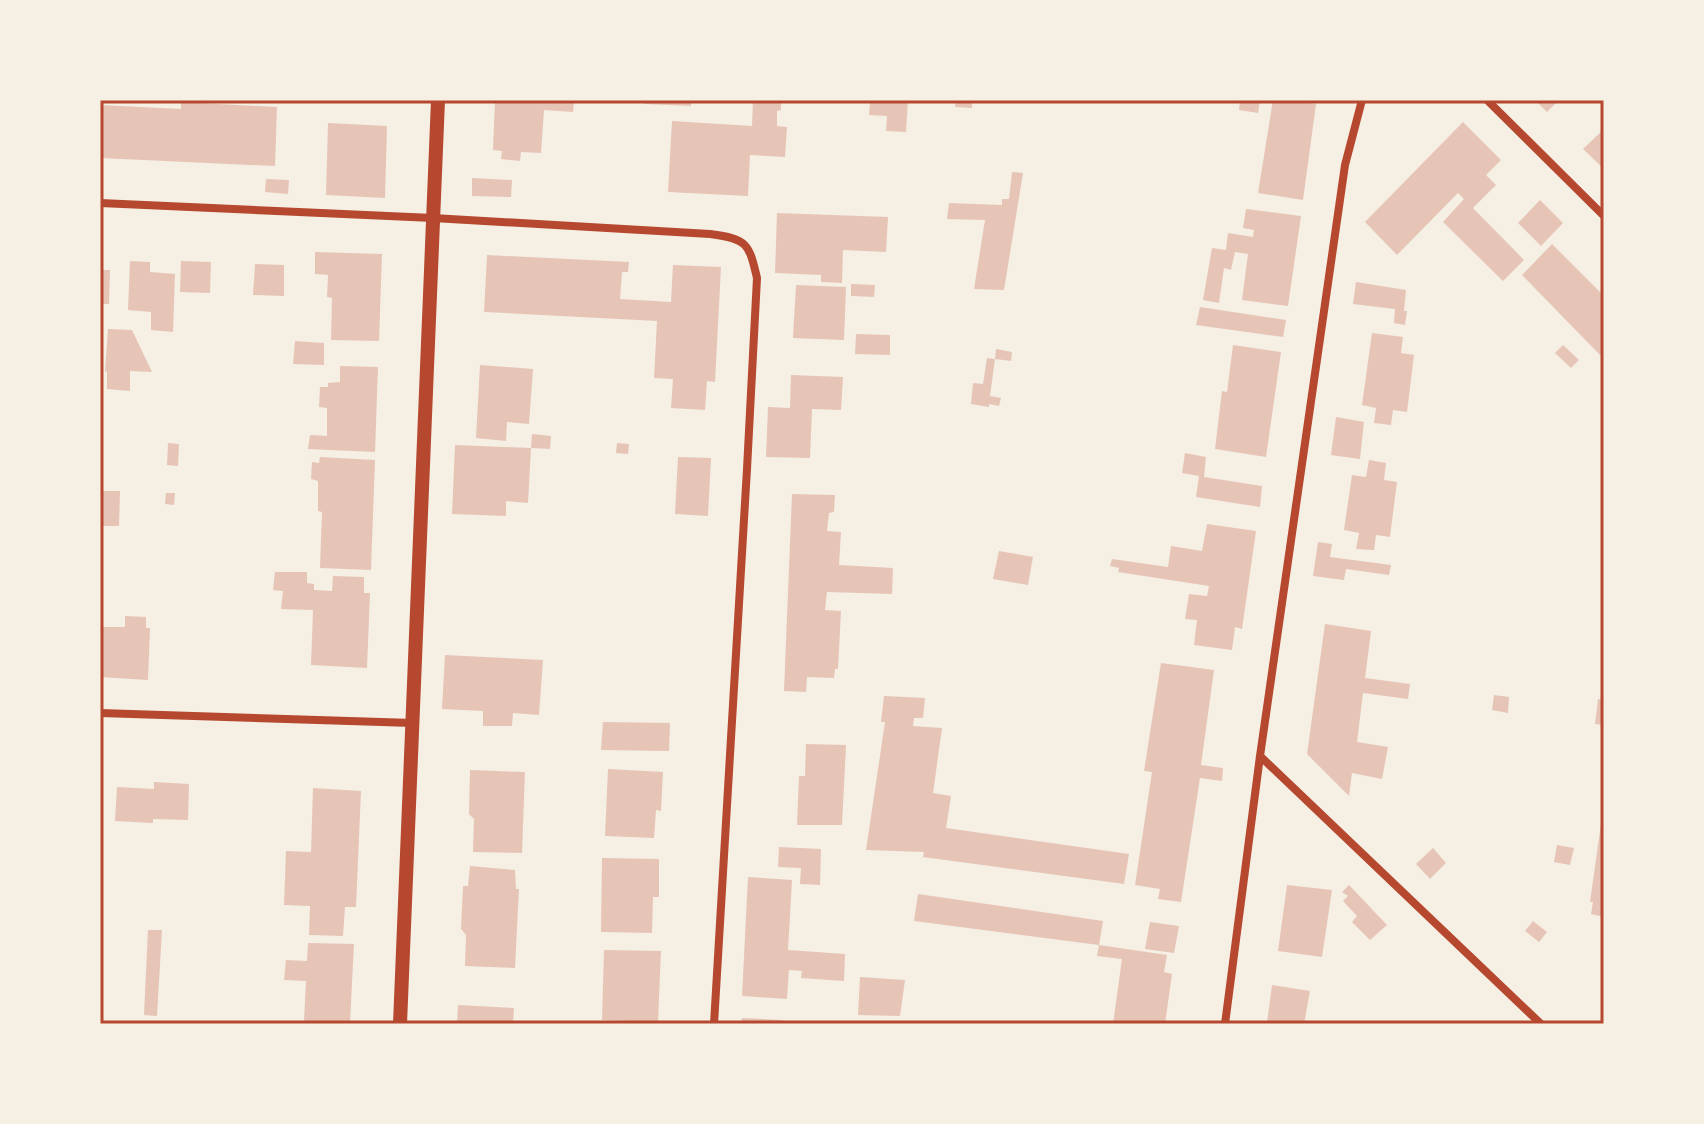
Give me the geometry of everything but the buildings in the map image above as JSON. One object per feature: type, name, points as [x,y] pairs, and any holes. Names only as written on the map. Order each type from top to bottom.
[{"type":"street","points":[[400,1024],[438,100]]},
{"type":"street","points":[[1225,1024],[1260,756],[1345,165],[1362,100]]},
{"type":"street","points":[[1487,100],[1604,216]]},
{"type":"street","points":[[100,203],[710,234],[745,243],[752,256],[757,278],[714,1024]]},
{"type":"street","points":[[100,713],[413,723]]},
{"type":"street","points":[[1260,756],[1541,1024]]}]
